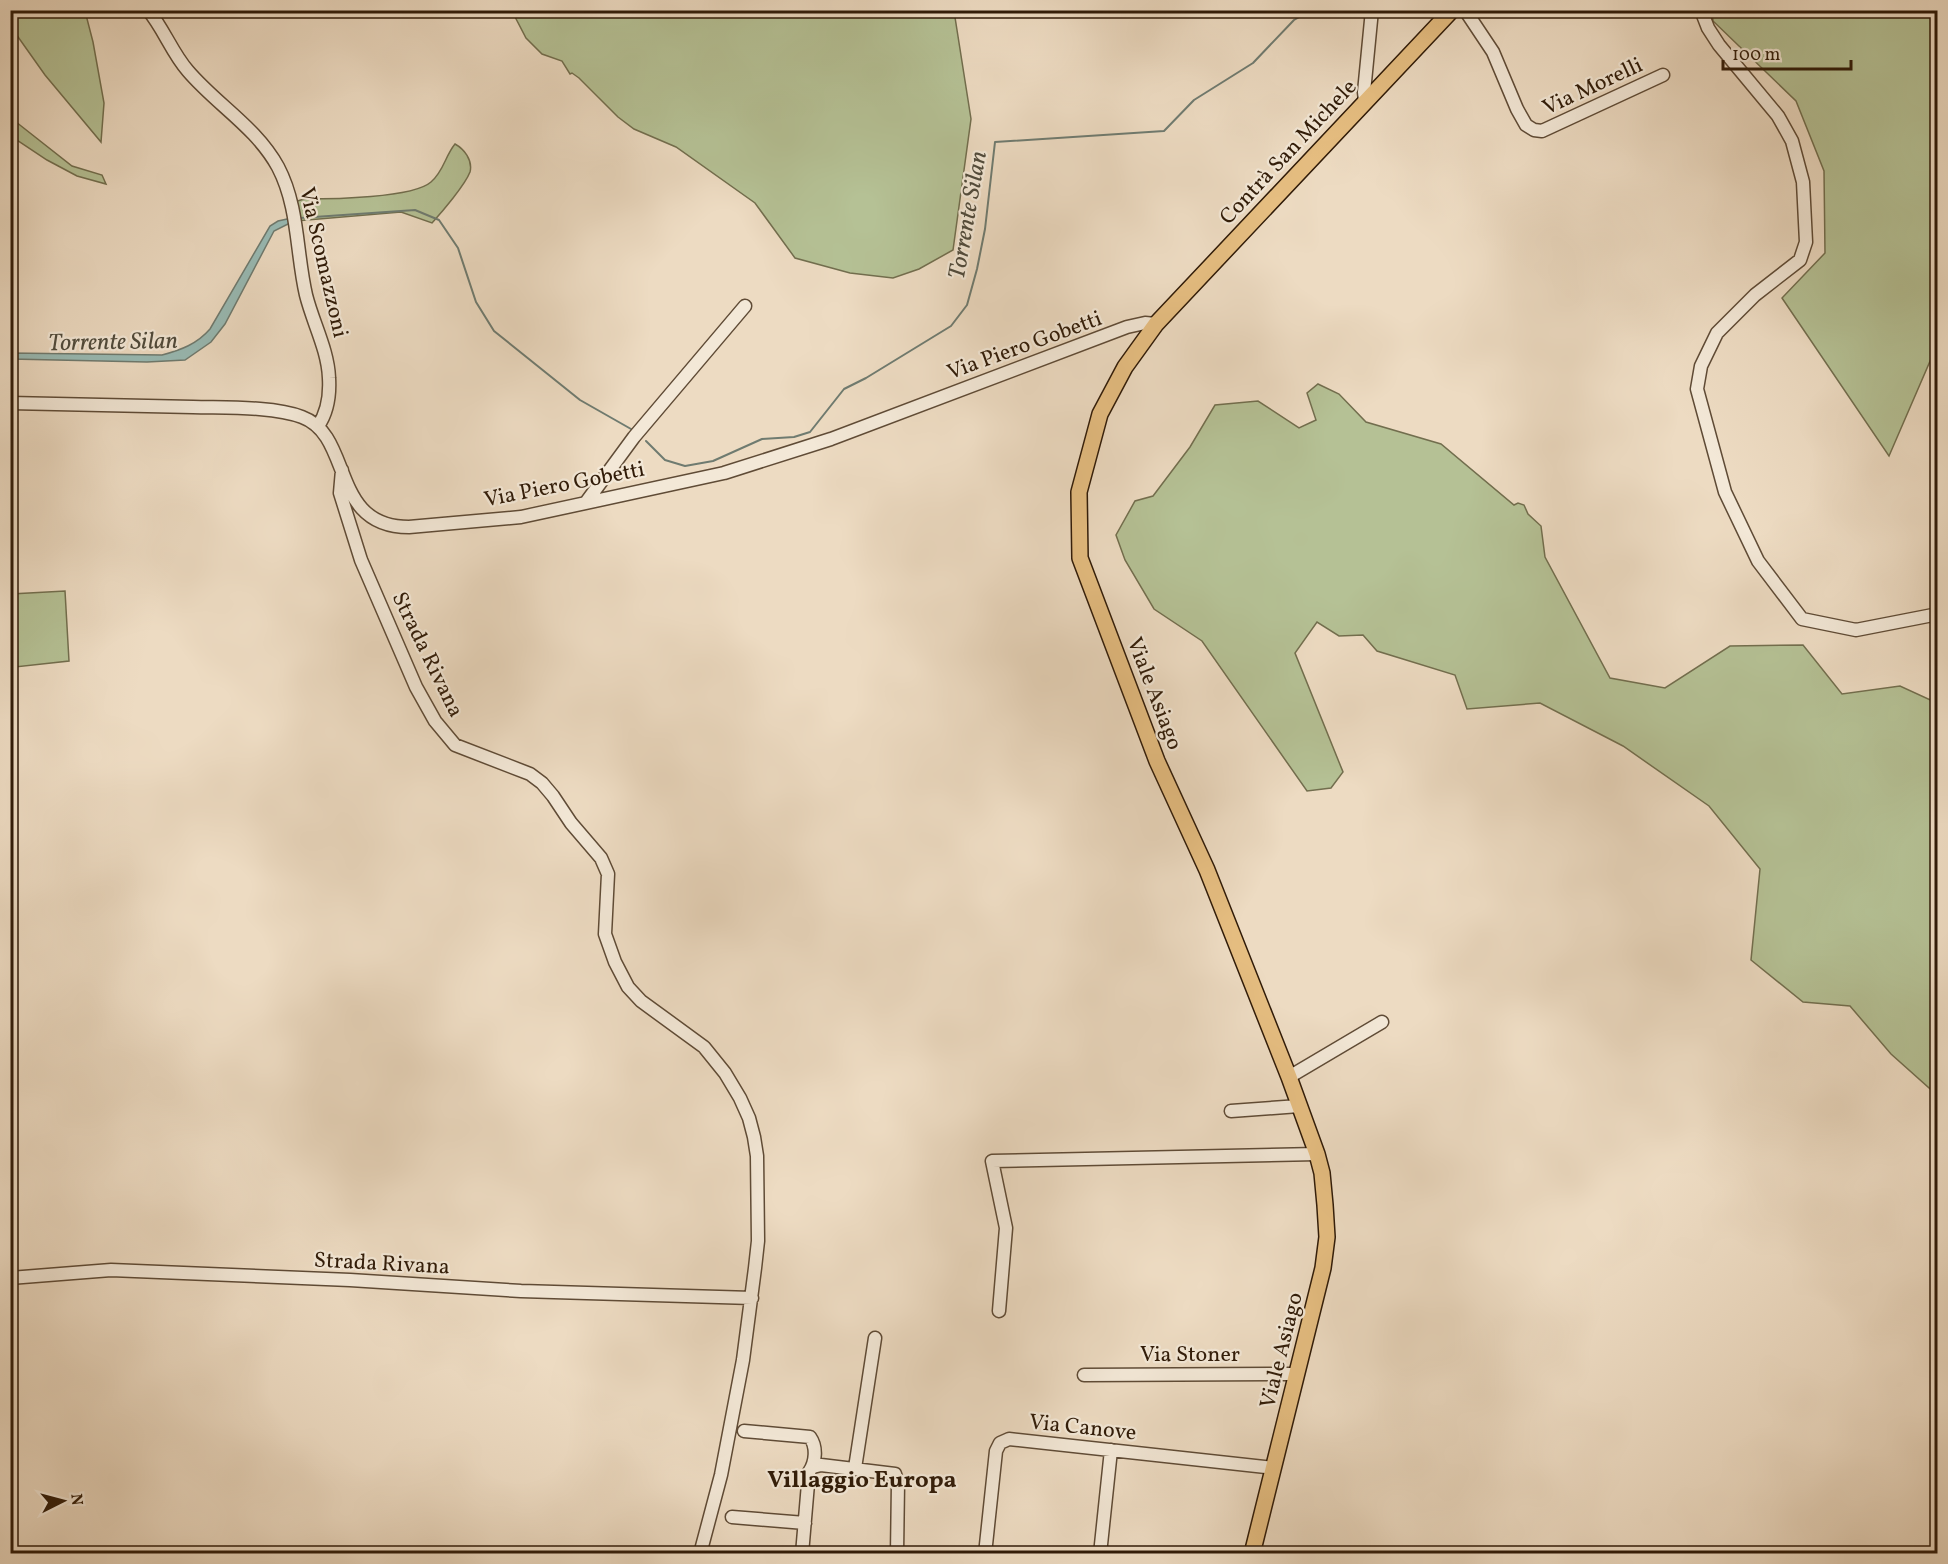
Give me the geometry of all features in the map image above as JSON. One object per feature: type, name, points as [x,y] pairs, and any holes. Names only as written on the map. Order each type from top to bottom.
[{"type":"main road","name":"Contrà San Michele","points":[[1156,324],[1452,10]]},
{"type":"main road","name":"Viale Asiago","points":[[1156,324],[1125,367],[1100,414],[1079,492],[1080,558],[1158,761],[1207,870],[1289,1077],[1317,1154],[1323,1183],[1327,1237],[1323,1268],[1252,1554]]},
{"type":"street","name":"Via Scomazzoni","points":[[148,10],[188,71],[268,150],[289,190],[295,216],[303,279],[329,376],[325,412],[318,426]]},
{"type":"street","points":[[1365,101],[1372,10]]},
{"type":"street","name":"Via Morelli","points":[[1465,10],[1493,52],[1526,125],[1534,130],[1542,131],[1663,75]]},
{"type":"street","points":[[1701,10],[1708,28],[1719,45],[1778,116],[1792,141],[1803,182],[1806,242],[1800,260],[1755,295],[1717,333],[1701,366],[1697,389],[1725,492],[1758,561],[1802,619],[1856,630],[1938,614]]},
{"type":"street","points":[[587,501],[634,437],[745,306]]},
{"type":"street","name":"Via Piero Gobetti","points":[[318,426],[351,492],[372,518],[394,527],[521,517],[724,473],[831,439],[1127,327],[1145,323],[1156,324]]},
{"type":"street","points":[[10,403],[261,410],[301,416],[318,426]]},
{"type":"street","name":"Strada Rivana","points":[[342,470],[340,493],[361,560],[416,687],[435,721],[455,746],[530,774],[542,783],[571,823],[601,858],[608,874],[605,934],[615,962],[628,987],[641,1001],[704,1047],[725,1073],[740,1098],[754,1137],[757,1156],[758,1241],[752,1298],[722,1475],[700,1554]]},
{"type":"street","points":[[1289,1077],[1382,1022]]},
{"type":"street","points":[[1231,1111],[1299,1106]]},
{"type":"street","points":[[999,1311],[1006,1228],[992,1161],[1317,1154]]},
{"type":"street","name":"Strada Rivana","points":[[10,1278],[111,1270],[350,1280],[521,1292],[752,1298]]},
{"type":"street","points":[[855,1468],[875,1338]]},
{"type":"street","name":"Via Stoner","points":[[1084,1375],[1296,1374]]},
{"type":"street","points":[[744,1431],[810,1437],[815,1444],[813,1467],[809,1472],[802,1554]]},
{"type":"street","name":"Via Canove","points":[[985,1554],[996,1451],[1000,1443],[1009,1439],[1274,1468]]},
{"type":"street","points":[[1100,1554],[1111,1450]]},
{"type":"street","points":[[813,1467],[820,1465],[855,1468],[893,1473],[897,1476],[897,1554]]},
{"type":"street","points":[[732,1517],[805,1523]]},
{"type":"green space","points":[[10,11],[85,11],[104,103],[101,142],[45,75],[11,27]]},
{"type":"green space","points":[[512,11],[954,11],[971,119],[953,250],[919,269],[893,278],[850,273],[795,258],[755,203],[676,147],[634,129],[618,117],[579,78],[570,74],[562,61],[542,54],[526,38]]},
{"type":"green space","points":[[1712,11],[1937,11],[1937,345],[1889,456],[1782,298],[1825,253],[1824,171],[1796,101],[1713,21]]},
{"type":"green space","points":[[11,118],[72,166],[102,175],[106,184],[77,176],[47,160],[11,136]]},
{"type":"green space","points":[[455,144],[467,155],[470,172],[432,223],[401,212],[296,221],[294,202],[304,199],[371,196],[421,187],[435,178]]},
{"type":"green space","points":[[1318,384],[1339,394],[1366,422],[1441,444],[1514,505],[1518,503],[1524,505],[1528,514],[1541,526],[1545,557],[1610,678],[1665,688],[1730,646],[1803,645],[1842,694],[1900,686],[1937,703],[1937,1095],[1891,1054],[1850,1006],[1803,1002],[1751,960],[1760,869],[1709,806],[1623,746],[1540,703],[1467,709],[1455,675],[1377,651],[1363,635],[1339,636],[1317,622],[1295,653],[1343,772],[1331,788],[1307,791],[1202,641],[1154,609],[1125,560],[1116,535],[1135,501],[1153,496],[1190,447],[1215,405],[1258,401],[1299,428],[1316,420],[1307,393]]},
{"type":"green space","points":[[65,591],[69,661],[15,667],[11,594]]},
{"type":"water","points":[[292,218],[292,222],[274,231],[225,324],[211,342],[185,360],[147,362],[11,359],[10,353],[162,355],[188,346],[210,329],[270,226],[278,221]]},
{"type":"waterway","name":"Torrente Silan","points":[[646,441],[665,460],[685,466],[713,461],[762,439],[794,437],[810,432],[844,389],[951,326],[967,305],[985,229],[995,142],[1164,131],[1194,100],[1253,63],[1294,20],[1312,10]]},
{"type":"waterway","name":"Torrente Silan","points":[[300,218],[415,210],[439,220],[458,248],[476,302],[494,331],[580,400],[631,429]]},
{"type":"district","name":"Villaggio Europa","points":[[862,1479]]}]
